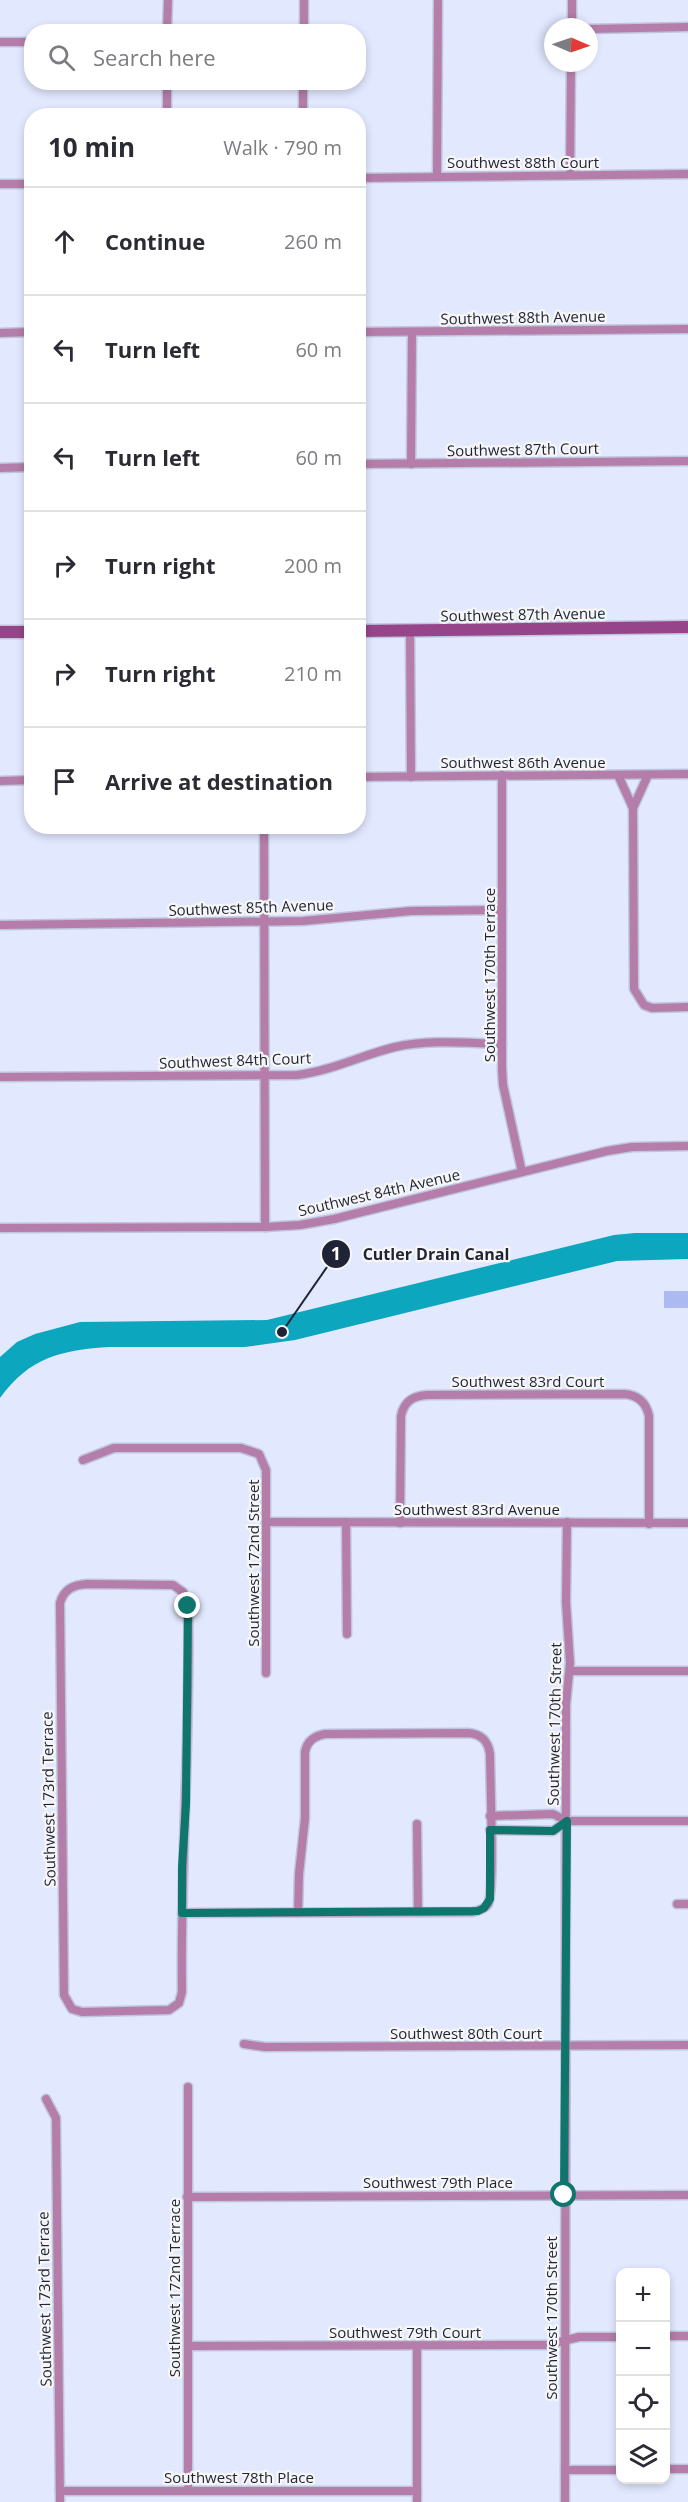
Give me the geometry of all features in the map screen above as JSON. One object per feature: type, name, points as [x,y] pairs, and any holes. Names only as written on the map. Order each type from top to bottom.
[{"type":"street","points":[[167,24],[168,0]]},
{"type":"street","points":[[304,0],[304,24]]},
{"type":"street","points":[[437,176],[438,0]]},
{"type":"street","points":[[572,0],[572,18]]},
{"type":"street","points":[[598,28],[688,27]]},
{"type":"street","points":[[0,42],[24,42]]},
{"type":"street","points":[[570,175],[572,72]]},
{"type":"street","points":[[167,90],[167,108]]},
{"type":"street","points":[[303,90],[303,108]]},
{"type":"street","name":"Southwest 88th Court","points":[[366,178],[688,174]]},
{"type":"street","points":[[0,184],[24,184]]},
{"type":"street","name":"Southwest 88th Avenue","points":[[366,332],[688,329]]},
{"type":"street","points":[[0,333],[24,332]]},
{"type":"street","points":[[411,464],[412,332]]},
{"type":"street","name":"Southwest 87th Court","points":[[366,464],[688,461]]},
{"type":"street","points":[[0,468],[24,468]]},
{"type":"street","name":"Southwest 87th Avenue","points":[[366,631],[688,627]]},
{"type":"street","points":[[410,631],[411,777]]},
{"type":"street","points":[[0,632],[24,632]]},
{"type":"street","name":"Southwest 86th Avenue","points":[[366,777],[688,774]]},
{"type":"street","name":"Southwest 170th Terrace","points":[[502,775],[503,1085],[522,1172]]},
{"type":"street","points":[[618,775],[633,808]]},
{"type":"street","points":[[648,775],[633,808],[634,989],[640,1002],[652,1008],[688,1007]]},
{"type":"street","points":[[0,781],[24,780]]},
{"type":"street","points":[[264,834],[264,1227]]},
{"type":"street","name":"Southwest 85th Avenue","points":[[0,925],[321,920],[411,911],[502,910]]},
{"type":"street","name":"Southwest 84th Court","points":[[0,1077],[265,1075],[317,1072],[406,1046],[502,1044]]},
{"type":"street","name":"Southwest 84th Avenue","points":[[0,1228],[264,1227],[313,1223],[619,1149],[688,1146]]},
{"type":"street","name":"Southwest 83rd Court","points":[[400,1522],[401,1423],[403,1409],[409,1400],[427,1395],[624,1394],[636,1397],[645,1404],[650,1425],[649,1524]]},
{"type":"street","name":"Southwest 172nd Street","points":[[83,1460],[114,1448],[241,1448],[259,1454],[266,1470],[266,1673]]},
{"type":"street","name":"Southwest 83rd Avenue","points":[[266,1522],[688,1523]]},
{"type":"street","points":[[346,1522],[346,1634]]},
{"type":"street","name":"Southwest 170th Street","points":[[565,2502],[566,1693],[570,1671],[566,1602],[567,1522]]},
{"type":"street","name":"Southwest 173rd Terrace","points":[[173,1584],[183,1592],[188,1606],[186,1804],[182,1913],[182,1992],[175,2008],[162,2012],[82,2012],[69,2006],[63,1990],[60,1611],[62,1596],[79,1585],[173,1584]]},
{"type":"street","points":[[570,1671],[688,1671]]},
{"type":"street","points":[[182,1913],[297,1913],[472,1912],[484,1908],[490,1899],[491,1889],[490,1754],[487,1742],[474,1733],[325,1734],[312,1739],[306,1746],[305,1752],[305,1818],[297,1913]]},
{"type":"street","points":[[490,1816],[554,1814],[567,1821],[688,1821]]},
{"type":"street","points":[[490,1830],[553,1831],[567,1821]]},
{"type":"street","points":[[417,1824],[418,1912]]},
{"type":"street","points":[[677,1904],[688,1904]]},
{"type":"street","name":"Southwest 80th Court","points":[[244,2044],[265,2047],[688,2045]]},
{"type":"street","name":"Southwest 172nd Terrace","points":[[188,2087],[188,2490]]},
{"type":"street","name":"Southwest 173rd Terrace","points":[[46,2098],[56,2118],[60,2502]]},
{"type":"street","name":"Southwest 79th Place","points":[[187,2197],[688,2195]]},
{"type":"street","points":[[670,2337],[688,2336]]},
{"type":"street","name":"Southwest 79th Court","points":[[188,2346],[547,2345],[579,2337],[616,2337]]},
{"type":"street","points":[[417,2346],[417,2502]]},
{"type":"street","points":[[670,2469],[688,2469]]},
{"type":"street","points":[[565,2470],[616,2470]]},
{"type":"street","name":"Southwest 78th Place","points":[[60,2491],[417,2491]]},
{"type":"shaded area","points":[[688,1233],[688,1259],[617,1261],[295,1340],[245,1347],[110,1347],[76,1350],[48,1358],[35,1365],[11,1384],[0,1398],[0,1357],[17,1342],[35,1334],[80,1322],[267,1320],[614,1235]]},
{"type":"shaded area","points":[[664,1291],[688,1291],[688,1308],[664,1308]]},
{"type":"place","name":"Cutler Drain Canal","points":[[282,1332]]},
{"type":"route","points":[[188,1606],[186,1824],[182,1867],[182,1913],[478,1911],[488,1904],[490,1899],[490,1830],[553,1831],[567,1821],[564,2195]]}]
